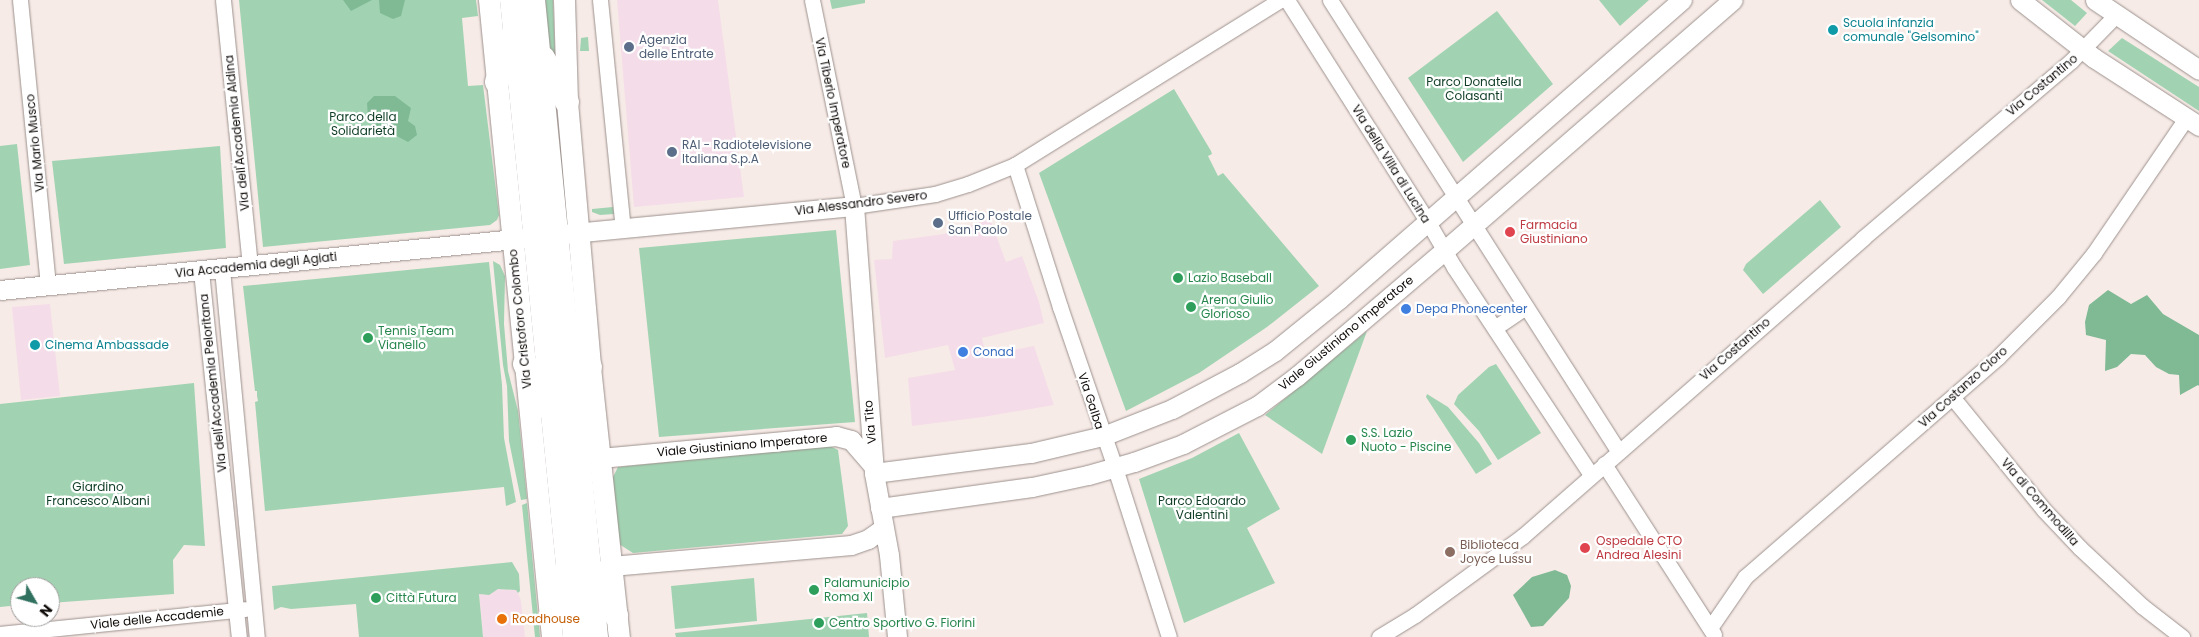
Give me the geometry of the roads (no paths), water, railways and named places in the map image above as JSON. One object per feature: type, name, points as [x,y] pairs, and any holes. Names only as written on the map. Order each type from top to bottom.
[{"type":"main road","name":"Via Cristoforo Colombo","points":[[489,0],[497,82],[534,237]]},
{"type":"main road","name":"Via Cristoforo Colombo","points":[[512,0],[534,237],[563,414],[578,560],[596,637]]},
{"type":"main road","name":"Via Cristoforo Colombo","points":[[533,0],[537,45],[534,237],[525,364],[551,628]]},
{"type":"main road","points":[[564,0],[567,102],[590,367],[618,626]]},
{"type":"main road","points":[[497,82],[515,28]]},
{"type":"main road","points":[[537,45],[567,102]]},
{"type":"main road","points":[[525,364],[563,414],[590,367]]},
{"type":"main road","name":"Via Cristoforo Colombo","points":[[575,637],[578,560]]},
{"type":"main road","points":[[551,628],[578,560]]},
{"type":"main road","points":[[578,560],[618,626]]},
{"type":"street","name":"Via Mario Musco","points":[[20,0],[48,286]]},
{"type":"street","name":"Via dell'Accademia Aldina","points":[[224,0],[250,266]]},
{"type":"street","points":[[600,0],[623,229]]},
{"type":"street","name":"Via Tiberio Imperatore","points":[[812,0],[854,206]]},
{"type":"street","name":"Via Alessandro Severo","points":[[534,237],[854,206],[935,194],[968,184],[1015,165],[1280,0]]},
{"type":"street","name":"Via della Villa di Lucina","points":[[1287,0],[1445,250],[1591,475]]},
{"type":"street","points":[[1330,0],[1619,452]]},
{"type":"street","points":[[874,469],[1031,453],[1103,436],[1172,409],[1263,358],[1339,299],[1682,0]]},
{"type":"street","name":"Viale Giustiniano Imperatore","points":[[880,508],[1051,483],[1115,468],[1183,444],[1257,406],[1297,376],[1445,250],[1733,0]]},
{"type":"street","points":[[2020,0],[2082,50],[2193,122]]},
{"type":"street","points":[[2095,0],[2199,70]]},
{"type":"street","name":"Via Costantino","points":[[1380,637],[1415,615],[1509,547],[2082,50],[2116,15]]},
{"type":"street","name":"Via Costanzo Cloro","points":[[1713,633],[1745,577],[1953,398],[1998,357],[2075,277],[2193,122]]},
{"type":"street","name":"Via Galba","points":[[1015,165],[1169,637]]},
{"type":"street","name":"Via Tito","points":[[854,206],[874,469],[889,555],[896,637]]},
{"type":"street","name":"Via Accademia degli Agiati","points":[[0,290],[534,237]]},
{"type":"street","name":"Via dell'Accademia Peloritana","points":[[222,269],[257,637]]},
{"type":"street","name":"Via dell'Accademia Peloritana","points":[[201,271],[238,637]]},
{"type":"street","points":[[1496,328],[1526,307]]},
{"type":"street","name":"Via di Commodilla","points":[[1953,398],[2044,510],[2074,542],[2142,606],[2182,637]]},
{"type":"street","name":"Viale Giustiniano Imperatore","points":[[600,458],[836,436],[851,440],[874,469]]},
{"type":"street","points":[[1604,464],[1713,633]]},
{"type":"street","points":[[224,496],[243,494]]},
{"type":"street","points":[[611,566],[851,545],[868,539],[884,528]]},
{"type":"street","name":"Viale delle Accademie","points":[[0,634],[254,608]]},
{"type":"place","name":"Scuola infanzia comunale \"Gelsomino\"","points":[[1833,30]]},
{"type":"place","name":"Agenzia delle Entrate","points":[[629,47]]},
{"type":"place","name":"RAI - Radiotelevisione Italiana S.p.A","points":[[672,152]]},
{"type":"place","name":"Ufficio Postale San Paolo","points":[[938,223]]},
{"type":"place","name":"Farmacia Giustiniano","points":[[1510,232]]},
{"type":"place","name":"Lazio Baseball","points":[[1178,278]]},
{"type":"place","name":"Arena Giulio Glorioso","points":[[1191,307]]},
{"type":"place","name":"Depa Phonecenter","points":[[1406,309]]},
{"type":"place","name":"Tennis Team Vianello","points":[[368,338]]},
{"type":"place","name":"Cinema Ambassade","points":[[35,345]]},
{"type":"place","name":"Conad","points":[[963,352]]},
{"type":"place","name":"S.S. Lazio Nuoto - Piscine","points":[[1351,440]]},
{"type":"place","name":"Ospedale CTO Andrea Alesini","points":[[1585,548]]},
{"type":"place","name":"Biblioteca Joyce Lussu","points":[[1450,552]]},
{"type":"place","name":"Palamunicipio Roma XI","points":[[814,590]]},
{"type":"place","name":"Città Futura","points":[[376,598]]},
{"type":"place","name":"Roadhouse","points":[[502,619]]},
{"type":"place","name":"Centro Sportivo G. Fiorini","points":[[819,623]]},
{"type":"park label","name":"Parco Donatella Colasanti","points":[[1474,89]]},
{"type":"park label","name":"Parco della Solidarietà","points":[[363,124]]},
{"type":"park label","name":"Giardino Francesco Albani","points":[[98,494]]},
{"type":"park label","name":"Parco Edoardo Valentini","points":[[1202,508]]}]
